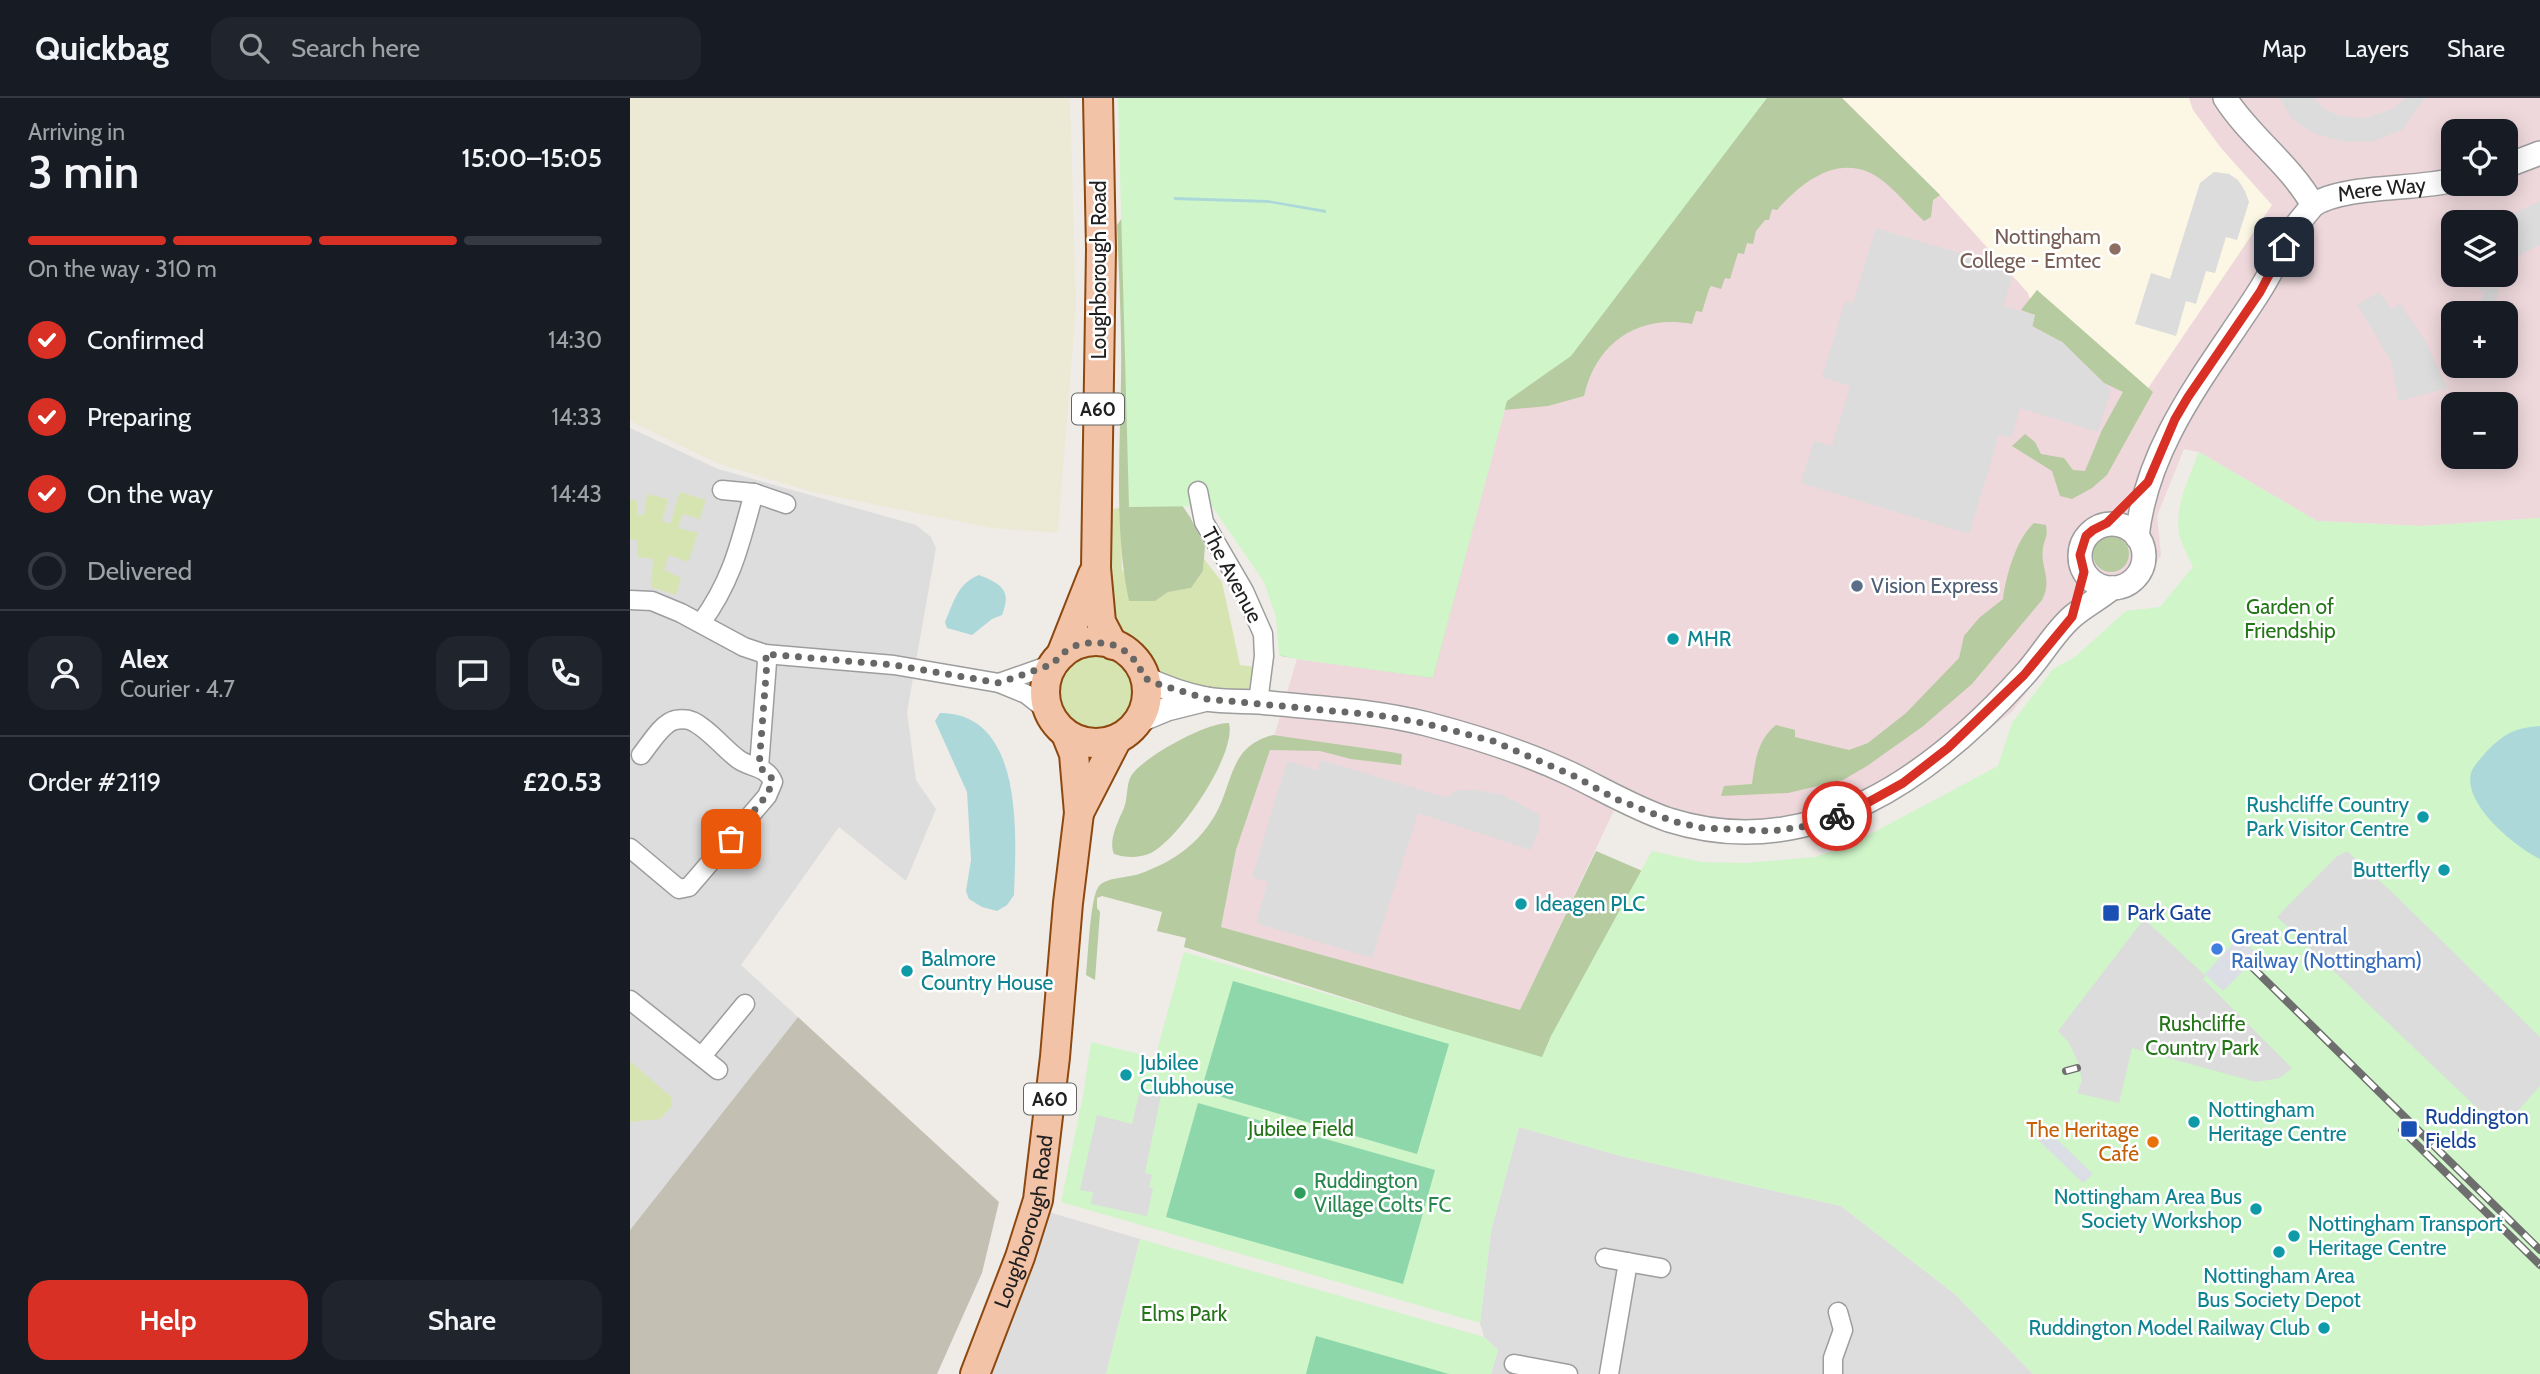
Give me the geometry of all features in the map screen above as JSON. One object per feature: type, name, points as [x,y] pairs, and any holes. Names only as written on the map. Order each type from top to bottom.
[{"type":"main road","name":"Loughborough Road","points":[[1098,98],[1101,248],[1096,568],[1101,622],[1113,645]]},
{"type":"main road","name":"Loughborough Road","points":[[1057,659],[1096,568]]},
{"type":"main road","points":[[1057,659],[1077,645],[1095,642],[1113,645]]},
{"type":"main road","name":"A60","points":[[1113,645],[1127,652],[1138,664],[1147,692],[1144,707],[1127,730]]},
{"type":"main road","name":"A60","points":[[1057,659],[1046,680],[1045,696],[1057,723]]},
{"type":"main road","name":"Loughborough Road","points":[[975,1374],[1020,1257],[1038,1200],[1079,813],[1074,754],[1057,723]]},
{"type":"main road","points":[[1057,723],[1079,741],[1098,743],[1127,730]]},
{"type":"main road","name":"Loughborough Road","points":[[1079,813],[1127,730]]},
{"type":"street","name":"Mere Way","points":[[2225,98],[2236,115],[2299,180],[2313,205]]},
{"type":"street","points":[[2518,161],[2540,153]]},
{"type":"street","name":"Mere Way","points":[[2137,537],[2148,482],[2175,419],[2260,292],[2295,227],[2313,205],[2343,194],[2414,188],[2441,183]]},
{"type":"street","name":"Mere Way","points":[[2107,523],[2148,482]]},
{"type":"street","points":[[722,490],[754,493],[786,504]]},
{"type":"street","name":"The Avenue","points":[[1198,491],[1204,522],[1244,591],[1263,634],[1264,656],[1258,702]]},
{"type":"street","points":[[701,623],[733,569],[754,493]]},
{"type":"street","points":[[2107,523],[2126,527],[2137,537],[2143,550],[2141,569],[2134,579],[2124,586],[2101,586],[2084,572],[2080,560],[2081,547],[2086,536],[2107,523]]},
{"type":"street","points":[[2072,617],[2084,572]]},
{"type":"street","points":[[1144,678],[1207,699],[1376,715],[1423,723],[1493,741],[1516,750],[1572,775],[1616,799],[1672,821],[1703,828],[1771,831],[1807,826],[1830,819],[1858,808],[1903,783],[1948,748],[1989,710],[2024,675],[2072,617],[2112,588]]},
{"type":"street","points":[[630,600],[652,601],[701,623],[744,647],[765,654],[894,665],[999,683],[1026,694],[1057,723]]},
{"type":"street","points":[[759,767],[767,662],[765,654]]},
{"type":"street","points":[[999,683],[1057,659]]},
{"type":"street","points":[[1127,730],[1167,709],[1207,699]]},
{"type":"street","points":[[632,853],[679,889],[689,887],[771,789],[773,782],[770,775],[759,767],[738,759],[695,723],[685,719],[667,724],[641,755]]},
{"type":"street","points":[[630,1000],[718,1070]]},
{"type":"street","points":[[702,1056],[745,1004]]},
{"type":"street","points":[[1605,1258],[1661,1268]]},
{"type":"street","points":[[1614,1373],[1628,1262]]},
{"type":"street","points":[[1833,1374],[1833,1358],[1843,1330],[1838,1312]]},
{"type":"street","points":[[1514,1364],[1568,1374]]},
{"type":"shaded area","points":[[630,98],[1070,98],[1076,306],[1058,533],[992,528],[813,492],[719,464],[630,421]]},
{"type":"shaded area","points":[[1768,98],[2540,98],[2540,518],[2421,526],[2317,521],[2199,452],[2184,449],[2157,516],[2161,555],[2137,591],[2120,595],[2074,628],[2012,712],[1890,803],[1850,822],[1802,837],[1754,842],[1720,840],[1615,808],[1520,1011],[1221,927],[1236,850],[1297,659],[1433,678],[1507,401]]},
{"type":"shaded area","name":"Nottingham College - Emtec","points":[[1842,98],[2189,98],[2193,110],[2221,148],[2272,205],[2140,400],[2032,306],[2028,293],[1940,195]]},
{"type":"shaded area","points":[[2279,98],[2314,98],[2326,110],[2341,116],[2366,118],[2394,108],[2405,98],[2425,98],[2403,129],[2375,141],[2345,142],[2315,134],[2293,120]]},
{"type":"shaded area","points":[[2214,172],[2229,174],[2238,180],[2249,202],[2237,240],[2226,237],[2215,273],[2206,271],[2196,304],[2186,301],[2176,336],[2135,324],[2151,273],[2170,279],[2200,183]]},
{"type":"shaded area","points":[[2540,201],[2540,245],[2518,258],[2518,212]]},
{"type":"shaded area","points":[[1876,228],[1995,264],[2012,278],[2003,306],[2035,315],[2032,327],[2062,342],[2111,390],[2098,432],[2020,408],[2011,438],[1999,435],[1969,534],[1801,483],[1814,441],[1832,446],[1850,386],[1822,377],[1845,301],[1853,303]]},
{"type":"shaded area","points":[[2473,287],[2500,287],[2495,301],[2482,301],[2484,291]]},
{"type":"shaded area","points":[[2380,292],[2391,309],[2400,304],[2426,342],[2447,388],[2399,401],[2391,361],[2357,304]]},
{"type":"shaded area","points":[[630,428],[718,469],[916,525],[931,537],[936,548],[907,712],[916,780],[936,809],[906,881],[839,827],[741,965],[798,1017],[630,1230]]},
{"type":"shaded area","points":[[1321,760],[1445,797],[1458,790],[1503,795],[1540,815],[1539,829],[1531,850],[1418,813],[1372,958],[1256,923],[1268,882],[1252,877],[1287,761],[1317,770]]},
{"type":"shaded area","points":[[2347,851],[2540,1037],[2540,1086],[2504,1126],[2495,1125],[2277,917],[2336,857]]},
{"type":"shaded area","points":[[2144,919],[2206,976],[2203,979],[2292,1068],[2280,1078],[2256,1082],[2132,1048],[2119,1103],[2077,1093],[2082,1080],[2078,1062],[2069,1043],[2058,1031]]},
{"type":"shaded area","points":[[2239,937],[2259,955],[2223,991],[2205,974]]},
{"type":"shaded area","points":[[798,1017],[999,1202],[982,1273],[937,1374],[630,1374],[630,1230]]},
{"type":"shaded area","points":[[1140,1091],[1161,1095],[1145,1173],[1152,1175],[1149,1187],[1153,1188],[1147,1216],[1091,1204],[1093,1192],[1080,1190],[1097,1115],[1132,1124]]},
{"type":"shaded area","points":[[2040,1123],[2093,1174],[2083,1183],[2031,1133]]},
{"type":"shaded area","points":[[1519,1127],[1621,1156],[1841,1206],[1956,1295],[2033,1374],[1491,1374],[1498,1350],[1484,1337],[1480,1323],[1491,1231]]},
{"type":"shaded area","points":[[1045,1211],[1140,1239],[1106,1374],[986,1374]]},
{"type":"green space","points":[[1118,98],[1767,98],[1571,356],[1507,401],[1433,678],[1279,655],[1276,617],[1264,582],[1212,506],[1129,507]]},
{"type":"green space","points":[[1523,98],[1842,98],[1940,195],[1933,200],[1931,217],[1924,221],[1874,175],[1858,169],[1843,168],[1815,177],[1777,210],[1772,209],[1769,220],[1765,220],[1756,231],[1753,244],[1747,243],[1744,254],[1738,253],[1730,279],[1725,278],[1721,289],[1711,286],[1702,312],[1696,311],[1692,324],[1654,323],[1623,336],[1609,347],[1598,361],[1584,396],[1548,406],[1504,410],[1433,678],[1281,656],[1282,607]]},
{"type":"green space","points":[[1129,208],[1162,476],[1190,517],[1205,546],[1203,571],[1191,588],[1168,592],[1155,601],[1129,601],[1121,547],[1121,342],[1117,225]]},
{"type":"green space","points":[[2037,290],[2153,392],[2107,475],[2092,488],[2072,499],[2060,496],[2052,471],[2012,446],[2025,434],[2035,442],[2041,454],[2064,458],[2073,470],[2085,471],[2102,430],[2123,392],[2104,383],[2062,342],[2032,326],[2035,315],[2021,310]]},
{"type":"green space","name":"Rushcliffe Country Park","points":[[2199,452],[2317,521],[2421,526],[2540,518],[2540,1374],[2033,1374],[1956,1295],[1841,1206],[1621,1156],[1519,1127],[1491,1231],[1480,1323],[1061,1202],[1091,1042],[1155,1058],[1184,952],[1542,1057],[1652,851],[1701,862],[1745,863],[1815,857],[1850,845],[1998,766],[2012,723],[2053,669],[2075,657],[2126,611],[2160,607],[2193,567],[2184,549],[2178,526],[2183,494]]},
{"type":"green space","points":[[680,492],[706,500],[699,521],[683,514],[678,528],[698,533],[688,562],[669,555],[664,570],[681,578],[676,595],[651,587],[653,559],[638,557],[637,540],[630,539],[630,499],[637,501],[637,515],[644,515],[647,494],[668,499],[662,521],[670,524]]},
{"type":"green space","points":[[1120,508],[1122,570],[1155,601],[1167,592],[1191,588],[1203,571],[1204,559],[1222,582],[1240,665],[1256,667],[1252,693],[1177,684],[1159,672],[1123,632],[1111,600],[1109,561],[1111,509]]},
{"type":"green space","points":[[2034,523],[2046,525],[2043,548],[2045,593],[1972,684],[1922,727],[1843,780],[1788,793],[1721,796],[1724,786],[1752,784],[1761,744],[1776,725],[1795,730],[1795,737],[1849,750],[1868,743],[1906,713],[1959,658],[1964,636],[1979,618],[2003,599],[2009,569],[2017,548]]},
{"type":"green space","points":[[2111,536],[2124,541],[2129,554],[2124,567],[2111,572],[2098,567],[2093,554],[2098,541]]},
{"type":"green space","points":[[1095,653],[1110,656],[1127,670],[1134,692],[1131,707],[1117,724],[1095,731],[1080,728],[1063,714],[1056,692],[1059,677],[1073,660]]},
{"type":"green space","points":[[1229,723],[1229,737],[1215,774],[1204,794],[1176,831],[1151,853],[1132,857],[1114,854],[1114,831],[1125,804],[1129,780],[1138,768],[1191,734]]},
{"type":"green space","points":[[1273,735],[1402,754],[1401,765],[1351,759],[1320,751],[1270,750],[1236,850],[1221,927],[1520,1010],[1596,851],[1668,882],[1580,1031],[1535,1064],[1536,1058],[1184,947],[1186,938],[1157,931],[1162,912],[1102,896],[1097,898],[1100,912],[1095,980],[1086,975],[1091,914],[1099,886],[1107,881],[1152,869],[1192,844],[1215,816],[1243,752],[1260,739]]},
{"type":"green space","points":[[1233,981],[1449,1044],[1417,1154],[1201,1091]]},
{"type":"green space","points":[[630,1061],[671,1097],[672,1106],[660,1119],[630,1122]]},
{"type":"green space","name":"Ruddington Village Colts FC","points":[[1198,1103],[1435,1170],[1403,1284],[1166,1217]]},
{"type":"green space","name":"Elms Park","points":[[1140,1239],[1484,1337],[1498,1350],[1491,1374],[1106,1374]]},
{"type":"green space","points":[[1316,1336],[1449,1374],[1306,1374]]},
{"type":"water","points":[[1174,197],[1267,200],[1326,210],[1326,213],[1270,203],[1174,200]]},
{"type":"water","points":[[979,575],[1003,589],[1006,600],[1002,615],[992,619],[972,635],[947,628],[945,622],[957,594],[966,583]]},
{"type":"water","points":[[940,713],[968,718],[988,733],[1001,755],[1010,782],[1014,812],[1014,895],[1007,905],[997,911],[982,907],[969,899],[966,891],[971,860],[967,792],[935,721]]},
{"type":"water","points":[[2540,726],[2540,859],[2493,824],[2475,798],[2471,773],[2487,751],[2505,736],[2524,728]]},
{"type":"railway","points":[[2250,965],[2540,1250]]},
{"type":"railway","points":[[2066,1071],[2077,1068]]},
{"type":"railway","points":[[2402,1130],[2540,1265]]},
{"type":"way so far","points":[[731,839],[766,796],[773,782],[770,775],[759,767],[767,662],[765,654],[894,665],[999,683],[1053,664],[1061,654],[1077,645],[1095,642],[1113,645],[1127,652],[1138,664],[1144,678],[1207,699],[1376,715],[1423,723],[1493,741],[1572,775],[1616,799],[1672,821],[1703,828],[1742,832],[1807,826],[1837,816]]},
{"type":"place","name":"Nottingham College - Emtec","points":[[2115,249]]},
{"type":"place","name":"Vision Express","points":[[1857,586]]},
{"type":"place","name":"MHR","points":[[1673,639]]},
{"type":"place","name":"Rushcliffe Country Park Visitor Centre","points":[[2423,817]]},
{"type":"place","name":"Butterfly","points":[[2444,870]]},
{"type":"place","name":"Ideagen PLC","points":[[1521,904]]},
{"type":"place","name":"Park Gate","points":[[2111,913]]},
{"type":"place","name":"Great Central Railway (Nottingham)","points":[[2217,949]]},
{"type":"place","name":"Balmore Country House","points":[[907,971]]},
{"type":"place","name":"Jubilee Clubhouse","points":[[1126,1075]]},
{"type":"place","name":"Nottingham Heritage Centre","points":[[2194,1122]]},
{"type":"place","name":"Ruddington Fields","points":[[2409,1129]]},
{"type":"place","name":"The Heritage Café","points":[[2153,1142]]},
{"type":"place","name":"Ruddington Village Colts FC","points":[[1300,1193]]},
{"type":"place","name":"Nottingham Area Bus Society Workshop","points":[[2256,1209]]},
{"type":"place","name":"Nottingham Transport Heritage Centre","points":[[2294,1236]]},
{"type":"place","name":"Nottingham Area Bus Society Depot","points":[[2279,1252]]},
{"type":"place","name":"Ruddington Model Railway Club","points":[[2324,1328]]},
{"type":"route","points":[[1837,816],[1858,808],[1903,783],[1948,748],[2024,675],[2072,617],[2084,572],[2080,555],[2086,536],[2107,523],[2148,482],[2175,419],[2260,292],[2284,247]]},
{"type":"park label","name":"Garden of Friendship","points":[[2290,619]]},
{"type":"park label","name":"Jubilee Field","points":[[1301,1129]]}]
